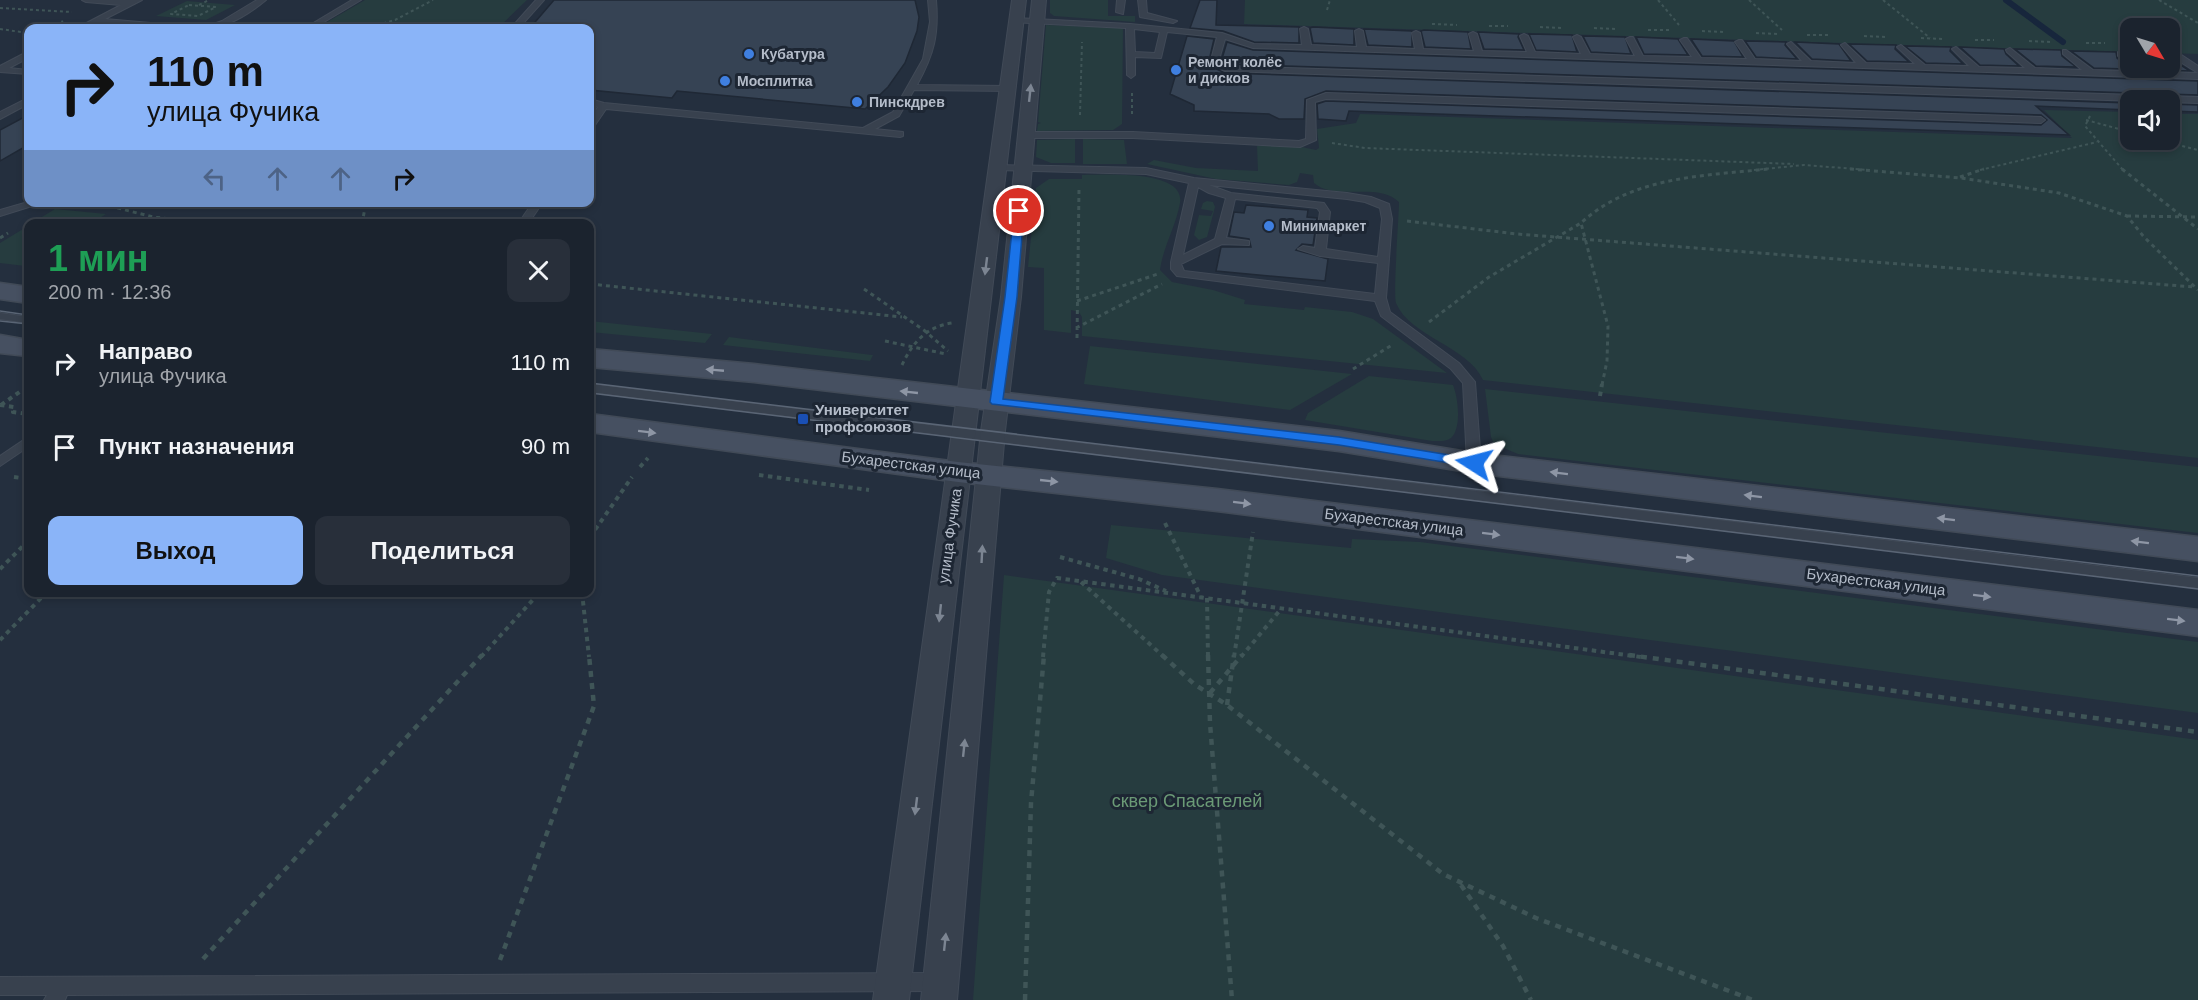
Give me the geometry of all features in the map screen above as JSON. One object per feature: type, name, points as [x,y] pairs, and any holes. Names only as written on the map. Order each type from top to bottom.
[{"type":"main road","points":[[0,291],[24,294]]},
{"type":"main road","points":[[0,344],[24,347]]},
{"type":"main road","points":[[594,358],[754,373],[1339,441],[1474,463],[2198,549]]},
{"type":"main road","name":"Бухарестская улица","points":[[594,424],[958,472],[1217,500],[2198,623]]},
{"type":"street","name":"улица Фучика","points":[[940,991],[993,437],[982,400],[998,168],[1019,0]]},
{"type":"street","name":"улица Фучика","points":[[892,991],[963,433],[982,400],[1011,297],[1039,0]]},
{"type":"lane","points":[[86,0],[134,2]]},
{"type":"lane","points":[[221,24],[262,0]]},
{"type":"lane","points":[[316,24],[357,0]]},
{"type":"lane","points":[[519,24],[540,0]]},
{"type":"lane","points":[[866,131],[896,114],[927,59],[934,22],[932,0]]},
{"type":"lane","points":[[1120,12],[1121,0]]},
{"type":"lane","points":[[1142,0],[1143,15],[1158,20],[1184,22]]},
{"type":"lane","points":[[90,24],[134,2]]},
{"type":"lane","points":[[1017,20],[1130,26],[1222,35],[1253,46],[2120,74]]},
{"type":"lane","points":[[96,21],[134,24]]},
{"type":"lane","points":[[1130,26],[1131,75]]},
{"type":"lane","points":[[1304,29],[1306,48]]},
{"type":"lane","points":[[1131,54],[1158,56],[1164,30]]},
{"type":"lane","points":[[1359,31],[1362,50]]},
{"type":"lane","points":[[1416,33],[1420,52]]},
{"type":"lane","points":[[1473,34],[1479,54]]},
{"type":"lane","points":[[1222,35],[1214,64],[1225,68],[2198,100]]},
{"type":"lane","points":[[1524,36],[1532,55]]},
{"type":"lane","points":[[1577,37],[1587,57]]},
{"type":"lane","points":[[1630,39],[1641,59]]},
{"type":"lane","points":[[1684,40],[1698,60]]},
{"type":"lane","points":[[1738,42],[1754,62]]},
{"type":"lane","points":[[1791,44],[1809,64]]},
{"type":"lane","points":[[1845,45],[1864,66]]},
{"type":"lane","points":[[1901,47],[1922,68]]},
{"type":"lane","points":[[1956,49],[1977,69]]},
{"type":"lane","points":[[2010,50],[2033,71]]},
{"type":"lane","points":[[2066,52],[2091,73]]},
{"type":"lane","points":[[24,57],[0,69],[24,72]]},
{"type":"lane","points":[[2180,58],[2198,70]]},
{"type":"lane","points":[[2180,76],[2198,76]]},
{"type":"lane","points":[[912,87],[1008,89]]},
{"type":"lane","points":[[1026,135],[1133,135],[1292,144],[1311,140],[1311,100],[1326,96],[2041,120]]},
{"type":"lane","points":[[0,116],[24,103]]},
{"type":"lane","points":[[594,103],[603,106],[900,134]]},
{"type":"lane","points":[[594,120],[603,106]]},
{"type":"lane","points":[[998,168],[1146,171],[1194,181],[1287,188],[1367,199],[1385,206],[1387,219],[1380,298],[1385,314],[1455,366],[1469,381],[1474,463]]},
{"type":"lane","points":[[1194,181],[1212,191],[1231,196],[1313,204],[1324,208],[1320,253]]},
{"type":"lane","points":[[1194,181],[1176,262],[1176,269],[1181,274],[1380,298]]},
{"type":"lane","points":[[1220,240],[1231,196]]},
{"type":"lane","points":[[0,213],[24,206]]},
{"type":"lane","points":[[1176,262],[1220,240],[1245,243]]},
{"type":"lane","points":[[1303,249],[1383,261]]},
{"type":"lane","points":[[0,316],[24,319]]},
{"type":"lane","points":[[594,388],[2198,583]]},
{"type":"lane","points":[[0,462],[24,444]]},
{"type":"lane","points":[[0,986],[58,993],[178,987],[492,982],[940,991]]},
{"type":"path","points":[[198,5],[208,0]]},
{"type":"path","points":[[380,24],[395,20],[433,0]]},
{"type":"path","points":[[1327,10],[1330,0]]},
{"type":"path","points":[[1658,0],[1684,31]]},
{"type":"path","points":[[1749,0],[1785,34],[1752,33]]},
{"type":"path","points":[[1883,0],[1930,38]]},
{"type":"path","points":[[2159,0],[2198,23]]},
{"type":"path","points":[[0,8],[76,12]]},
{"type":"path","points":[[1428,24],[1462,25]]},
{"type":"path","points":[[1486,26],[1509,26]]},
{"type":"path","points":[[1533,27],[1568,28]]},
{"type":"path","points":[[0,28],[24,32]]},
{"type":"path","points":[[1591,28],[1626,29]]},
{"type":"path","points":[[1638,29],[1672,30]]},
{"type":"path","points":[[1695,31],[1729,32]]},
{"type":"path","points":[[1797,34],[1830,35]]},
{"type":"path","points":[[1864,36],[1886,37]]},
{"type":"path","points":[[1919,38],[1953,39]]},
{"type":"path","points":[[1975,40],[1997,40]]},
{"type":"path","points":[[2019,41],[2052,42]]},
{"type":"path","points":[[2085,43],[2108,43]]},
{"type":"path","points":[[2086,120],[2093,116]]},
{"type":"path","points":[[2086,120],[2120,129]]},
{"type":"path","points":[[2086,120],[2085,126],[2097,142],[2130,175],[2198,229]]},
{"type":"path","points":[[1311,140],[1376,148],[1496,151],[1671,162],[1770,162],[1956,178],[2032,187],[2085,201],[2127,216],[2198,217]]},
{"type":"path","points":[[1956,178],[1996,165],[2097,142]]},
{"type":"path","points":[[2180,145],[2198,150]]},
{"type":"path","points":[[1353,369],[1377,352],[1412,334],[1489,277],[1581,222],[1597,208],[1649,184],[1674,179],[1804,165]]},
{"type":"path","points":[[115,207],[175,219]]},
{"type":"path","points":[[149,219],[153,216]]},
{"type":"path","points":[[2127,216],[2144,237],[2197,288]]},
{"type":"path","points":[[1387,219],[1556,237],[2197,288]]},
{"type":"path","points":[[1581,222],[1583,238],[1608,326],[1608,361],[1600,396]]},
{"type":"path","points":[[1077,301],[1161,273]]},
{"type":"path","points":[[1076,328],[1167,282]]},
{"type":"path","points":[[594,284],[902,317]]},
{"type":"path","points":[[864,289],[925,331],[952,356],[885,341]]},
{"type":"path","points":[[901,368],[910,345],[925,331],[940,324],[958,323]]},
{"type":"path","points":[[0,405],[24,389]]},
{"type":"path","points":[[0,405],[14,407],[13,412],[24,413]]},
{"type":"path","points":[[640,467],[648,458]]},
{"type":"path","points":[[594,531],[632,477]]},
{"type":"path","points":[[1165,523],[1204,598],[1232,1000]]},
{"type":"path","points":[[1227,705],[1240,603],[1253,532]]},
{"type":"path","points":[[0,569],[24,545]]},
{"type":"path","points":[[1060,557],[1139,579],[1169,593]]},
{"type":"path","points":[[1025,1000],[1031,803],[1049,592],[1057,578],[2198,732]]},
{"type":"path","points":[[1080,581],[1194,684],[1227,705],[1400,843],[1461,885],[1536,918],[1753,1000]]},
{"type":"path","points":[[0,640],[42,597]]},
{"type":"path","points":[[178,987],[535,597]]},
{"type":"path","points":[[492,982],[594,706],[583,597]]},
{"type":"path","points":[[1210,693],[1281,608]]},
{"type":"path","points":[[1461,885],[1503,946],[1531,1000]]},
{"type":"green space","points":[[365,0],[527,0],[502,24],[324,24]]},
{"type":"green space","points":[[1050,0],[1108,0],[1108,16],[1135,16],[1135,22],[1054,16],[1050,13]]},
{"type":"green space","points":[[1245,0],[2198,0],[2198,54],[2180,53],[2180,18],[2120,18],[2120,52],[1244,24]]},
{"type":"green space","points":[[187,1],[235,5],[206,20],[156,16]]},
{"type":"green space","points":[[1046,25],[1123,28],[1122,124],[1113,130],[1037,131],[1038,124],[1041,123],[1038,122]]},
{"type":"green space","points":[[2044,110],[2120,112],[2120,150],[2180,150],[2180,114],[2198,114],[2198,458],[1483,380],[1476,368],[1465,358],[1413,325],[1396,303],[1399,202],[1390,196],[1380,193],[1333,191],[1314,183],[1313,175],[1300,173],[1297,182],[1289,185],[1216,179],[1147,164],[1154,160],[1196,168],[1258,171],[1257,146],[1297,146],[1316,150],[1319,148],[1317,129],[1356,123],[1360,114],[2072,138]]},
{"type":"green space","points":[[1075,139],[1075,163],[1051,163],[1036,157],[1037,140]]},
{"type":"green space","points":[[1083,139],[1124,140],[1127,164],[1083,164]]},
{"type":"green space","points":[[1082,175],[1141,176],[1170,184],[1178,192],[1180,203],[1178,212],[1160,270],[1172,282],[1213,290],[1245,300],[1244,304],[1352,312],[1373,319],[1447,373],[1082,336],[1082,317],[1079,312],[1071,310],[1071,333],[1044,330],[1044,268],[1028,267],[1036,188],[1049,179],[1082,179]]},
{"type":"green space","points":[[1213,202],[1215,207],[1207,237],[1199,240],[1194,235],[1199,215],[1211,216],[1213,211],[1201,209],[1203,203]]},
{"type":"green space","points":[[55,209],[106,214],[98,219],[39,219]]},
{"type":"green space","points":[[24,228],[24,266],[0,263],[0,243]]},
{"type":"green space","points":[[594,321],[712,334],[705,343],[594,332]]},
{"type":"green space","points":[[729,337],[873,355],[870,361],[723,345]]},
{"type":"green space","points":[[1090,346],[1352,374],[1290,410],[1084,384]]},
{"type":"green space","points":[[1369,376],[1453,385],[1458,420],[1451,438],[1432,441],[1305,420],[1308,413]]},
{"type":"green space","points":[[1485,389],[2198,467],[2198,533],[1518,454],[1494,444],[1491,437]]},
{"type":"green space","points":[[1111,525],[1351,548],[1352,539],[1420,542],[2198,642],[2198,713],[1162,575],[1106,558]]},
{"type":"green space","name":"cквер Спасателей","points":[[1004,575],[2198,740],[2198,1000],[973,1000]]},
{"type":"building","name":"Кубатура","points":[[554,0],[915,0],[919,17],[917,31],[905,63],[888,87],[865,109],[677,91],[672,98],[594,90],[594,24],[533,24]]},
{"type":"building","points":[[1200,0],[1217,0],[1216,25],[1299,27],[1299,43],[1254,42],[1223,31],[1190,28]]},
{"type":"building","points":[[1310,28],[1354,29],[1354,45],[1313,43]]},
{"type":"building","points":[[1364,29],[1412,31],[1412,47],[1368,45]]},
{"type":"building","points":[[1421,31],[1468,32],[1471,49],[1425,47]]},
{"type":"building","points":[[1478,32],[1519,34],[1518,37],[1524,50],[1484,49]]},
{"type":"building","points":[[1529,34],[1572,35],[1577,52],[1536,50]]},
{"type":"building","points":[[1187,36],[1214,39],[1208,65],[1225,73],[2120,103],[2120,110],[2036,106],[2069,135],[1349,111],[1346,121],[1318,119],[1317,104],[1326,101],[2041,125],[2047,120],[2041,115],[1326,91],[1305,99],[1304,119],[1279,119],[1269,114],[1194,111],[1194,105],[1170,94]]},
{"type":"building","points":[[1583,36],[1625,37],[1631,54],[1591,52]]},
{"type":"building","points":[[1636,37],[1678,39],[1688,55],[1644,54]]},
{"type":"building","points":[[1691,39],[1734,41],[1743,57],[1702,56]]},
{"type":"building","points":[[1745,41],[1786,42],[1785,45],[1797,59],[1756,57]]},
{"type":"building","points":[[1227,42],[1253,50],[2198,81],[2198,95],[2180,94],[2180,90],[2120,90],[2120,93],[1226,64],[1221,62]]},
{"type":"building","points":[[1795,42],[1839,44],[1851,61],[1812,59]]},
{"type":"building","points":[[1849,44],[1896,45],[1895,49],[1909,62],[1867,61]]},
{"type":"building","points":[[1905,46],[1951,47],[1950,51],[1963,64],[1926,63]]},
{"type":"building","points":[[1960,47],[2004,49],[2006,54],[2019,66],[1980,65]]},
{"type":"building","points":[[2015,49],[2061,50],[2062,56],[2076,67],[2036,66]]},
{"type":"building","points":[[2071,51],[2116,52],[2120,60],[2120,69],[2094,68]]},
{"type":"building","points":[[2180,65],[2190,71],[2180,71]]},
{"type":"building","points":[[2180,104],[2198,105],[2198,112],[2180,111]]},
{"type":"building","points":[[24,117],[24,147],[0,161],[0,130]]},
{"type":"building","points":[[1246,205],[1308,210],[1307,217],[1317,218],[1313,245],[1302,244],[1296,250],[1328,259],[1325,281],[1216,271],[1221,247],[1251,247],[1249,239],[1229,236],[1234,212],[1244,213]]},
{"type":"waterway","points":[[2006,0],[2063,42]]},
{"type":"tram line","points":[[0,311],[24,314]]},
{"type":"tram line","points":[[0,321],[24,324]]},
{"type":"tram line","points":[[594,383],[2198,576]]},
{"type":"tram line","points":[[594,393],[2198,589]]},
{"type":"place","name":"Кубатура","points":[[749,54]]},
{"type":"place","name":"Ремонт колёс и дисков","points":[[1176,70]]},
{"type":"place","name":"Мосплитка","points":[[725,81]]},
{"type":"place","name":"Пинскдрев","points":[[857,102]]},
{"type":"place","name":"Минимаркет","points":[[1269,226]]},
{"type":"place","name":"Университет профсоюзов","points":[[803,419]]},
{"type":"route","points":[[1019,211],[1011,297],[997,402],[1339,441],[1474,463]]}]
